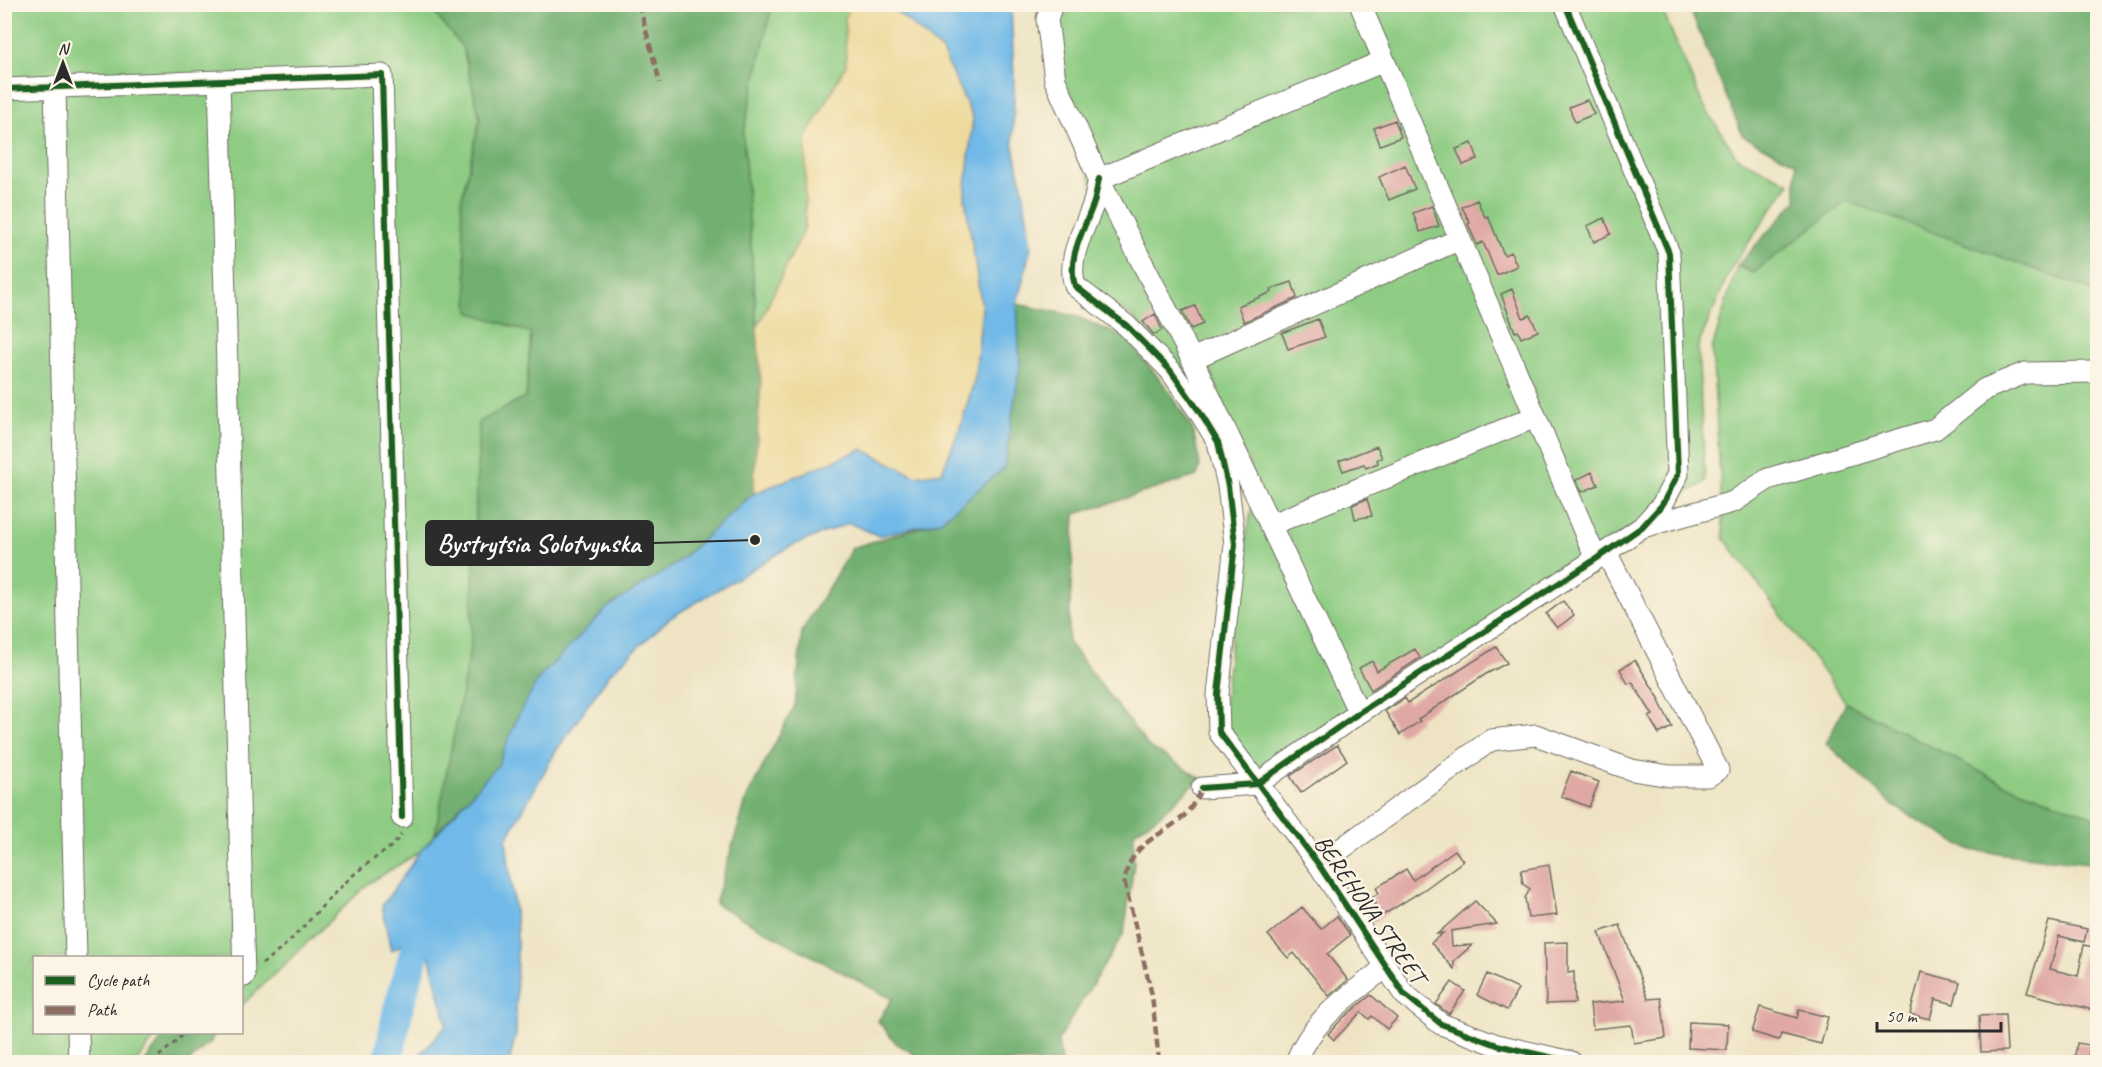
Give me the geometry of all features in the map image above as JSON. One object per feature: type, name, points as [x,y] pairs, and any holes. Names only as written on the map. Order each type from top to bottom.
[{"type":"street","points":[[1052,4],[1047,19],[1055,80],[1099,179],[1192,359],[1359,713]]},
{"type":"street","points":[[1319,865],[1491,740],[1536,735],[1632,770],[1670,776],[1708,776],[1719,770],[1601,556],[1535,417],[1360,4]]},
{"type":"street","points":[[1202,788],[1257,784],[1359,713],[1642,527],[1662,505],[1678,474],[1669,253],[1565,4]]},
{"type":"street","points":[[1099,179],[1384,61]]},
{"type":"street","points":[[4,89],[382,75],[402,817]]},
{"type":"street","points":[[219,81],[244,976]]},
{"type":"street","points":[[56,87],[76,956]]},
{"type":"street","name":"BEREHOVA STREET","points":[[1099,179],[1094,202],[1077,245],[1072,277],[1076,286],[1127,326],[1170,370],[1218,442],[1228,486],[1235,544],[1218,694],[1220,732],[1319,865],[1404,994],[1442,1024],[1497,1045],[1571,1062]]},
{"type":"street","points":[[1192,359],[1460,239]]},
{"type":"street","points":[[1642,527],[1734,502],[1768,479],[1935,429],[1985,389],[2025,373],[2097,372]]},
{"type":"street","points":[[1270,525],[1535,417]]},
{"type":"street","points":[[1296,1062],[1303,1044],[1326,1014],[1386,967]]},
{"type":"street","points":[[78,1034],[79,1062]]},
{"type":"path","points":[[244,976],[282,950],[344,884],[395,843],[401,835],[402,817]]},
{"type":"path","points":[[152,1062],[182,1034]]},
{"type":"green space","points":[[5,5],[428,5],[463,48],[480,119],[461,202],[531,333],[526,397],[479,422],[471,645],[435,834],[420,852],[369,883],[243,1004],[243,956],[33,956],[33,1034],[158,1034],[136,1062],[5,1062]]},
{"type":"green space","points":[[428,5],[772,5],[743,134],[761,383],[753,494],[676,564],[607,608],[540,677],[518,716],[498,765],[435,834],[471,645],[479,422],[526,397],[531,333],[469,312],[461,202],[480,119],[463,48]]},
{"type":"green space","points":[[772,5],[850,5],[845,19],[846,65],[806,139],[805,227],[757,328],[743,134]]},
{"type":"green space","points":[[1035,5],[1660,5],[1703,105],[1737,157],[1790,183],[1731,268],[1698,346],[1705,482],[1625,532],[1256,778],[1222,730],[1236,588],[1257,483],[1228,418],[1201,345],[1200,395],[1177,363],[1128,313],[1103,301],[1081,283],[1079,249],[1098,202],[1061,91],[1050,23]]},
{"type":"green space","points":[[1688,5],[2097,5],[2097,292],[1847,201],[1753,273],[1737,266],[1796,201],[1796,163],[1743,136]]},
{"type":"green space","points":[[1847,200],[2097,292],[2097,818],[2002,783],[1846,703],[1724,538],[1712,349],[1737,266],[1753,273]]},
{"type":"green space","points":[[1017,304],[1075,316],[1126,338],[1170,392],[1193,430],[1200,466],[1197,476],[1075,514],[1068,642],[1148,746],[1201,778],[1160,815],[1134,832],[1134,864],[1124,933],[1058,1040],[1061,1062],[920,1062],[922,1059],[896,1043],[878,1021],[892,999],[715,904],[747,797],[795,705],[802,631],[852,548],[940,521],[1004,468],[1020,365]]},
{"type":"green space","points":[[1846,703],[2002,783],[2097,818],[2097,864],[1969,850],[1892,805],[1826,743]]},
{"type":"green space","points":[[165,1034],[214,1034],[210,1044],[189,1062],[145,1062]]},
{"type":"sand","points":[[850,5],[889,5],[942,51],[973,118],[965,197],[982,309],[975,378],[961,425],[942,473],[916,476],[862,449],[753,494],[761,383],[757,328],[805,227],[806,139],[846,65],[845,19]]},
{"type":"water","points":[[889,5],[1011,5],[1014,82],[1013,142],[1031,246],[1017,304],[1020,365],[1004,468],[940,521],[879,536],[849,523],[791,546],[670,618],[610,673],[556,751],[506,840],[517,930],[516,1034],[509,1062],[413,1062],[447,1025],[423,931],[391,951],[382,906],[420,852],[498,765],[518,716],[540,677],[607,608],[676,564],[753,494],[862,449],[916,476],[942,472],[961,425],[975,378],[982,309],[965,197],[973,118],[942,51]]},
{"type":"building","points":[[1587,100],[1594,114],[1575,122],[1569,107]]},
{"type":"building","points":[[1395,120],[1401,137],[1380,145],[1374,128]]},
{"type":"building","points":[[1472,143],[1478,159],[1463,165],[1456,149]]},
{"type":"building","points":[[1405,165],[1415,189],[1389,200],[1379,177]]},
{"type":"building","points":[[1477,200],[1485,217],[1488,216],[1504,255],[1511,252],[1517,266],[1497,275],[1483,242],[1477,245],[1462,207]]},
{"type":"building","points":[[1432,206],[1439,226],[1420,232],[1413,213]]},
{"type":"building","points":[[1604,218],[1611,234],[1594,242],[1587,226]]},
{"type":"building","points":[[1292,282],[1297,298],[1244,322],[1238,306],[1272,292],[1271,289]]},
{"type":"building","points":[[1512,289],[1523,318],[1530,315],[1538,331],[1521,338],[1518,331],[1515,332],[1501,294]]},
{"type":"building","points":[[1195,306],[1203,324],[1191,329],[1182,311]]},
{"type":"building","points":[[1155,314],[1162,330],[1154,335],[1143,322]]},
{"type":"building","points":[[1318,319],[1325,337],[1288,349],[1282,333]]},
{"type":"building","points":[[1377,446],[1382,458],[1377,459],[1378,463],[1366,468],[1364,464],[1343,471],[1339,461]]},
{"type":"building","points":[[1592,472],[1598,485],[1582,492],[1576,480]]},
{"type":"building","points":[[1367,499],[1372,516],[1355,519],[1352,505]]},
{"type":"building","points":[[1563,601],[1574,615],[1557,628],[1546,614]]},
{"type":"building","points":[[1496,647],[1507,663],[1486,674],[1418,719],[1420,721],[1400,735],[1385,711],[1405,698],[1408,703]]},
{"type":"building","points":[[1415,649],[1420,658],[1371,690],[1359,668],[1372,661],[1377,671]]},
{"type":"building","points":[[1635,660],[1660,700],[1672,727],[1659,734],[1649,717],[1653,715],[1632,682],[1628,684],[1620,669]]},
{"type":"building","points":[[1337,745],[1347,760],[1301,793],[1290,776]]},
{"type":"building","points":[[1571,771],[1599,782],[1589,807],[1561,796]]},
{"type":"building","points":[[1455,850],[1463,861],[1425,889],[1372,922],[1364,911],[1376,903],[1372,897],[1379,893],[1376,888],[1406,869],[1413,880]]},
{"type":"building","points":[[1549,865],[1557,915],[1528,918],[1525,898],[1530,889],[1523,884],[1521,870]]},
{"type":"building","points":[[1475,901],[1497,924],[1451,931],[1452,946],[1472,945],[1454,961],[1454,969],[1431,943],[1443,933],[1437,934]]},
{"type":"building","points":[[1302,907],[1321,929],[1337,916],[1350,935],[1327,954],[1348,980],[1329,996],[1294,953],[1288,958],[1268,935]]},
{"type":"building","points":[[2049,921],[2087,929],[2084,942],[2059,936],[2050,969],[2078,976],[2084,945],[2097,948],[2097,1011],[2027,993]]},
{"type":"building","points":[[1620,925],[1648,999],[1661,998],[1666,1038],[1634,1043],[1631,1025],[1593,1029],[1590,1004],[1625,1001],[1599,932]]},
{"type":"building","points":[[1568,942],[1568,973],[1574,972],[1575,1003],[1546,1004],[1544,943]]},
{"type":"building","points":[[1921,972],[1960,982],[1954,1004],[1935,999],[1930,1019],[1910,1014]]},
{"type":"building","points":[[1487,974],[1518,989],[1507,1010],[1477,995]]},
{"type":"building","points":[[1452,982],[1465,991],[1449,1014],[1436,1004]]},
{"type":"building","points":[[1371,995],[1397,1018],[1387,1029],[1372,1016],[1369,1019],[1361,1012],[1334,1040],[1328,1034]]},
{"type":"building","points":[[1760,1007],[1797,1018],[1799,1010],[1828,1017],[1821,1044],[1781,1034],[1779,1040],[1752,1032]]},
{"type":"building","points":[[2005,1015],[2007,1051],[1981,1052],[1979,1016]]},
{"type":"building","points":[[1689,1022],[1728,1024],[1727,1050],[1688,1048]]},
{"type":"building","points":[[2077,1043],[2090,1045],[2087,1062],[2074,1062]]},
{"type":"waterway","points":[[388,1062],[398,1009],[428,906],[435,896]]},
{"type":"marked path","points":[[639,4],[660,83]]},
{"type":"marked path","points":[[1159,1062],[1152,995],[1124,880],[1128,867],[1140,849],[1184,816],[1202,788]]},
{"type":"cycle path","points":[[1202,788],[1257,784],[1359,713],[1642,527],[1662,505],[1678,474],[1669,253],[1565,4]]},
{"type":"cycle path","points":[[4,89],[382,75],[402,817]]},
{"type":"cycle path","points":[[1099,179],[1094,202],[1075,254],[1073,264],[1075,286],[1127,326],[1170,370],[1218,442],[1228,486],[1235,544],[1218,694],[1219,732],[1319,865],[1404,994],[1441,1024],[1497,1045],[1571,1062]]},
{"type":"place","name":"Bystrytsia Solotvynska","points":[[755,540]]}]
